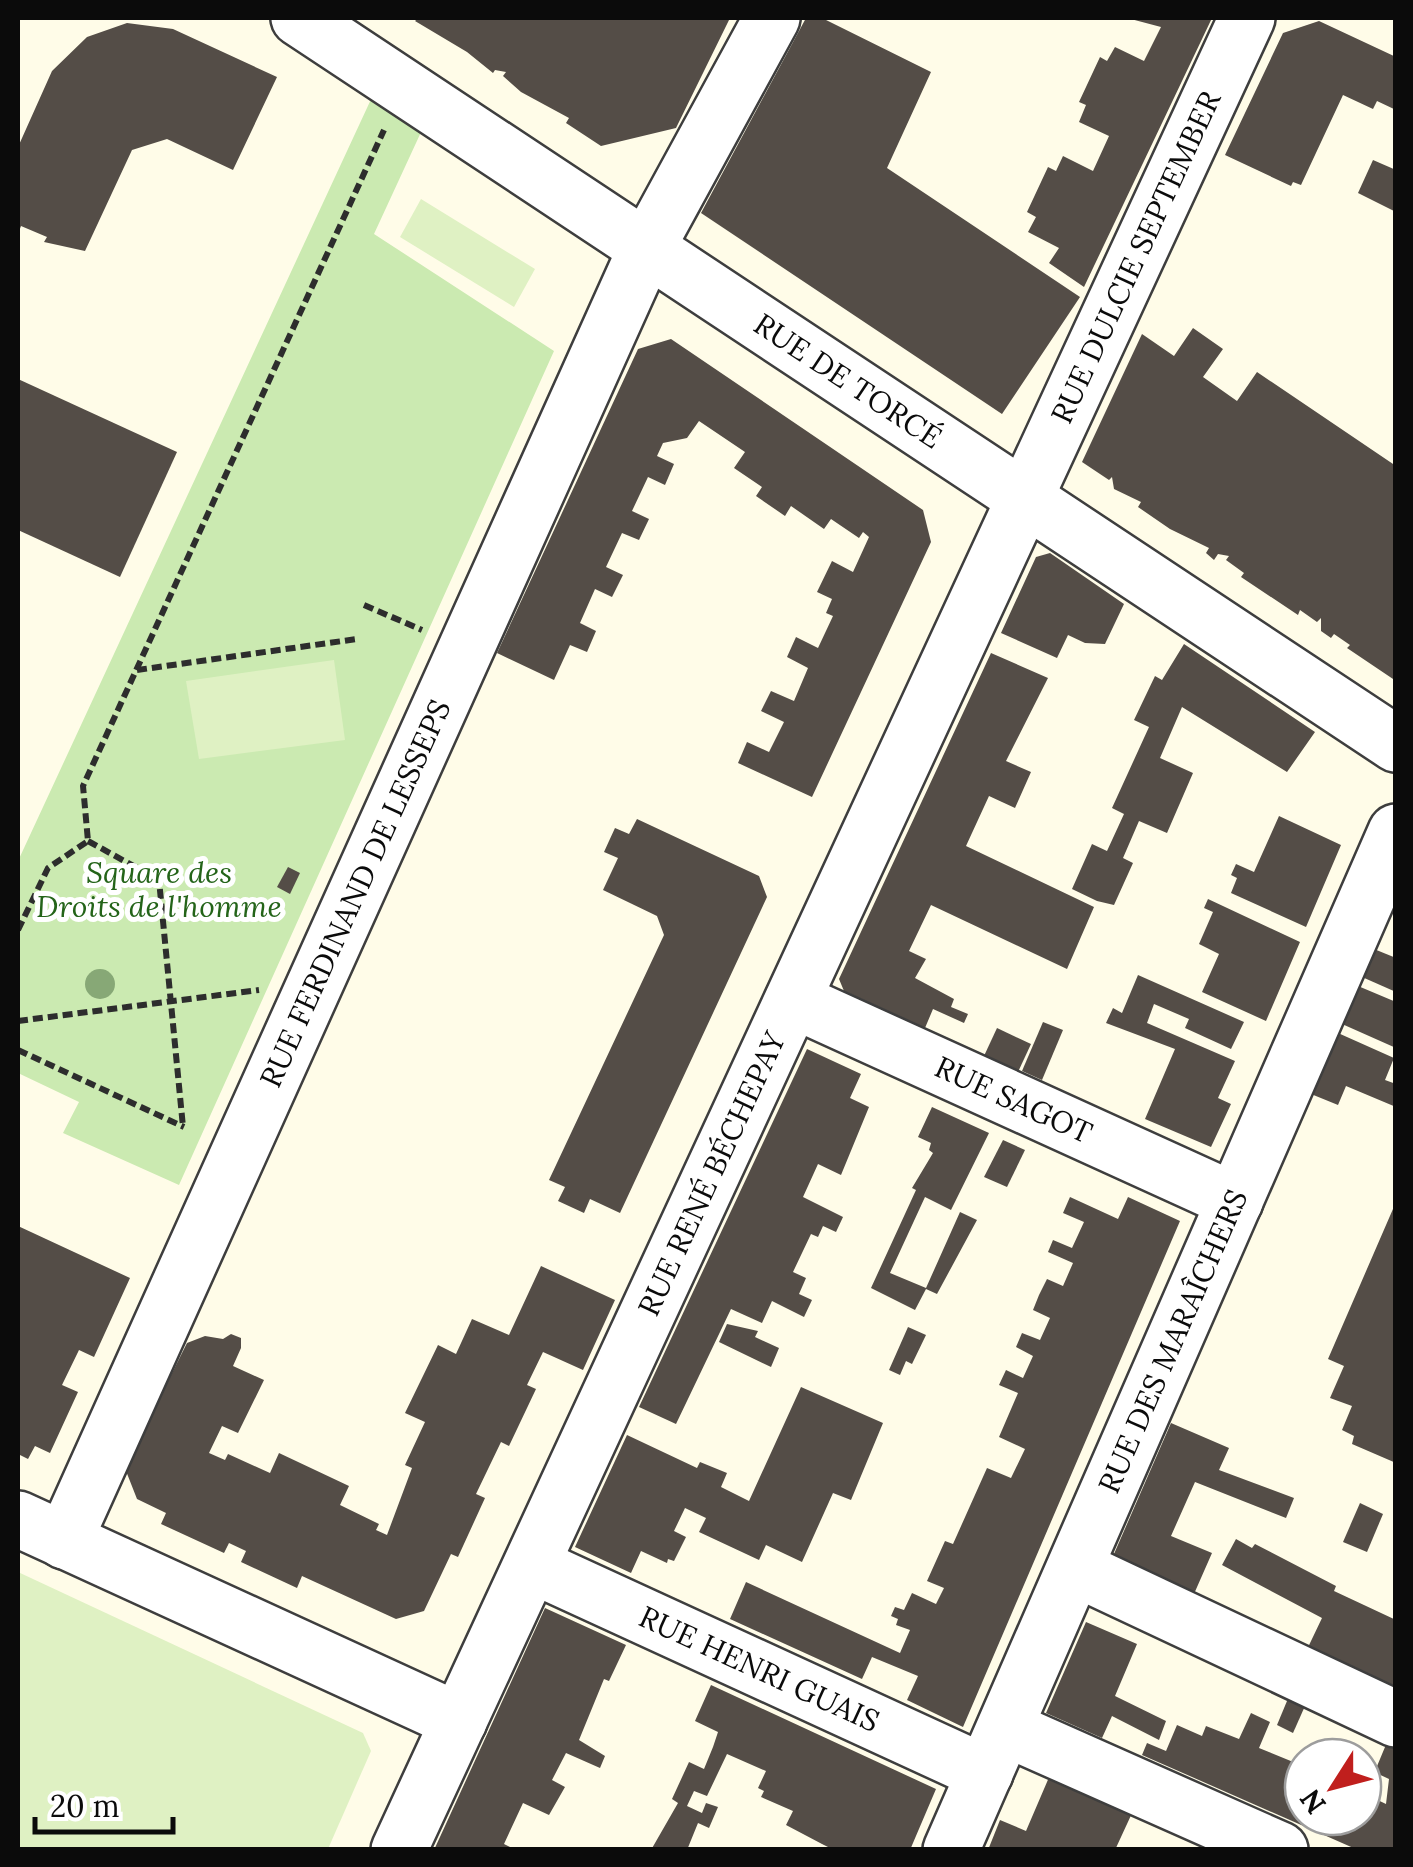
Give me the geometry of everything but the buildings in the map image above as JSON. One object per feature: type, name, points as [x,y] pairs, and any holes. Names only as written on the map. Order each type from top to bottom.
[{"type":"street","name":"RUE DE TORCÉ","points":[[299,18],[1396,744]]},
{"type":"street","name":"RUE FERDINAND DE LESSEPS","points":[[41,1530],[239,1153],[646,249],[772,18]]},
{"type":"street","name":"RUE DULCIE SEPTEMBER","points":[[1025,500],[1248,18]]},
{"type":"street","name":"RUE RENÉ BÉCHEPAY","points":[[399,1850],[1025,500]]},
{"type":"street","name":"RUE DES MARAÎCHERS","points":[[951,1850],[1396,832]]},
{"type":"street","name":"RUE SAGOT","points":[[793,1000],[1234,1201]]},
{"type":"street","points":[[41,1530],[459,1721]]},
{"type":"street","name":"RUE HENRI GUAIS","points":[[532,1565],[995,1750],[1280,1850]]},
{"type":"street","points":[[1074,1568],[1396,1719]]},
{"type":"path","points":[[88,841],[84,786],[404,87]]},
{"type":"path","points":[[364,605],[428,632]]},
{"type":"path","points":[[137,670],[356,639]]},
{"type":"path","points":[[18,930],[48,868],[88,841]]},
{"type":"path","points":[[88,841],[159,880],[183,1127]]},
{"type":"path","points":[[18,1021],[316,983]]},
{"type":"path","points":[[18,1050],[239,1153]]},
{"type":"green space","name":"Square des Droits de l'homme","points":[[373,95],[422,130],[374,234],[554,351],[179,1185],[63,1133],[79,1102],[18,1073],[18,861]]},
{"type":"green space","points":[[421,199],[535,269],[514,307],[400,237]]},
{"type":"green space","points":[[334,660],[345,740],[199,759],[186,681]]},
{"type":"green space","points":[[18,1572],[363,1733],[371,1751],[328,1849],[18,1849]]}]
